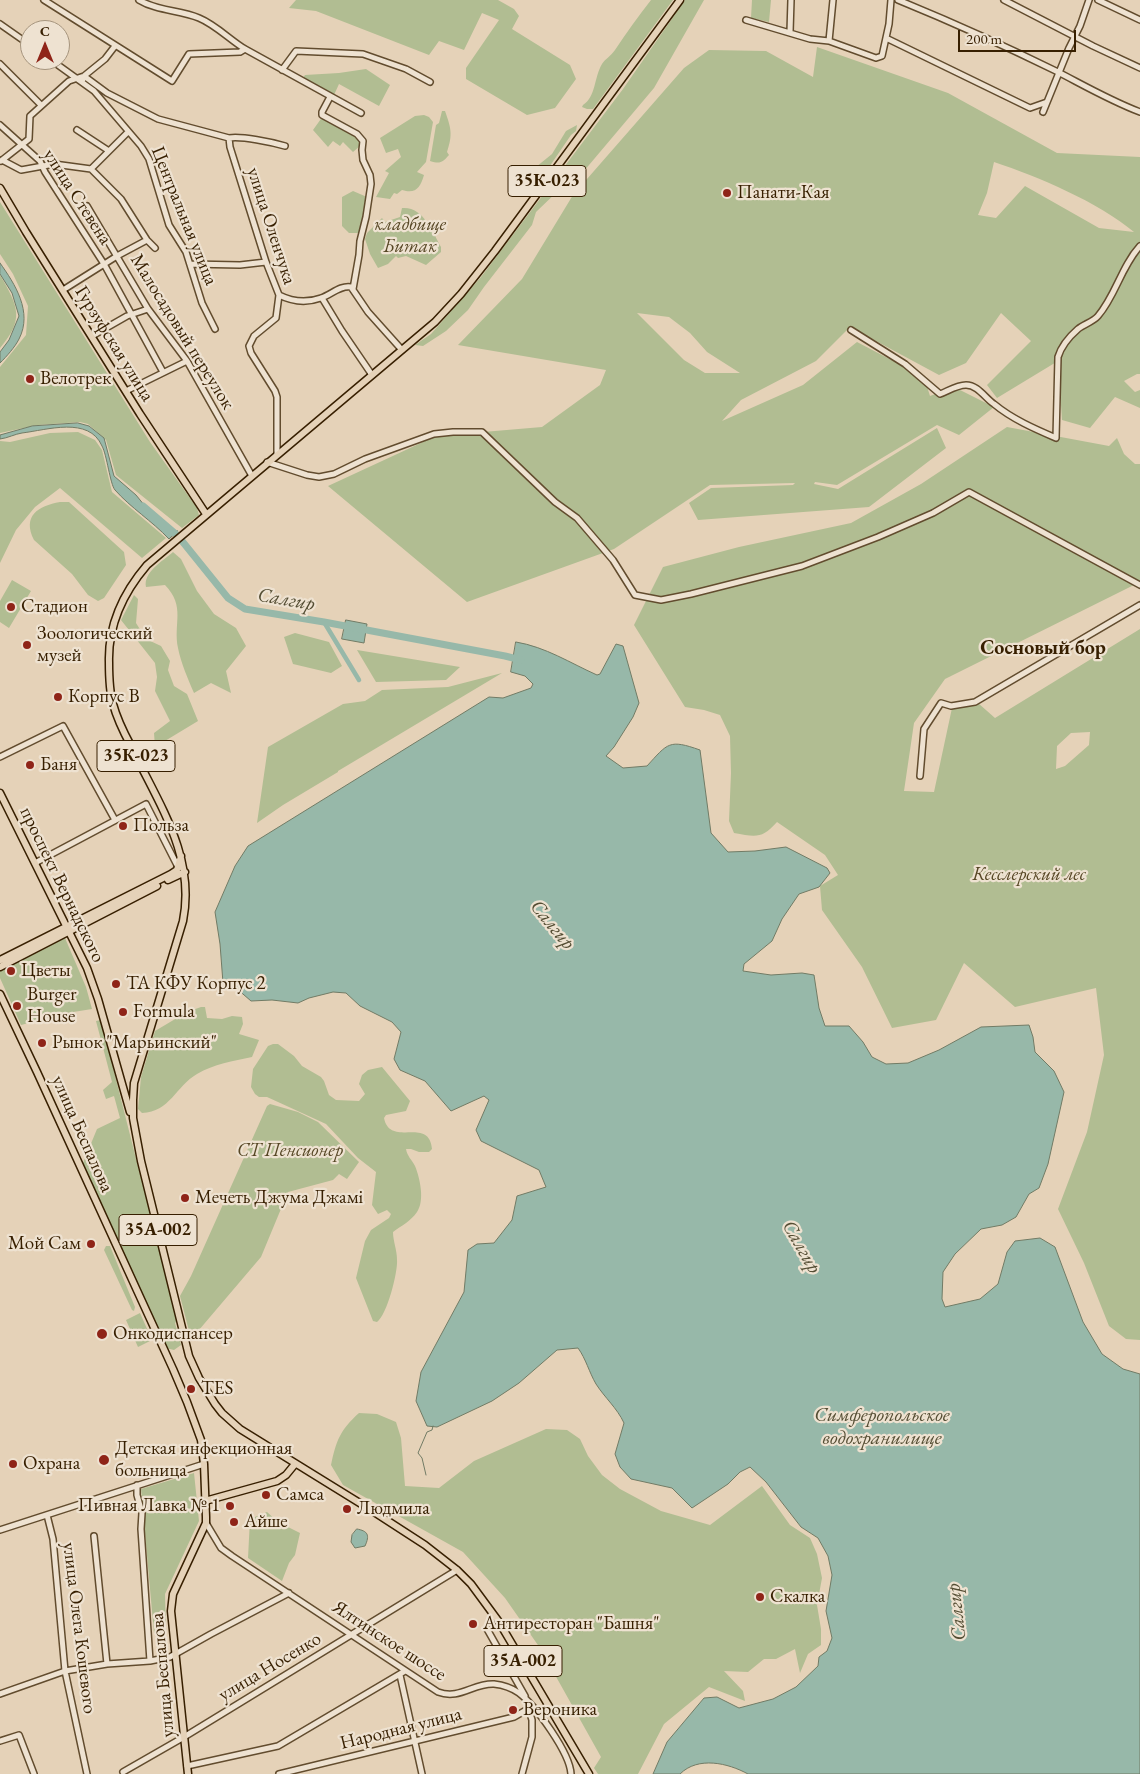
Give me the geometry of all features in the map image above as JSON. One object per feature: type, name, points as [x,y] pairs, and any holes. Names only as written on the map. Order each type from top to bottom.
[{"type":"main road","name":"35К-023","points":[[125,1106],[180,920],[185,872],[181,855],[168,823],[115,711],[110,690],[108,653],[111,633],[122,601],[145,567],[170,544],[435,322],[461,294],[680,0]]},
{"type":"main road","name":"Гурзуфская улица","points":[[0,188],[126,391],[206,514]]},
{"type":"main road","name":"проспект Вернадского","points":[[0,793],[92,981],[135,1127]]},
{"type":"main road","points":[[0,967],[171,874],[177,870],[181,855]]},
{"type":"main road","points":[[0,960],[185,872]]},
{"type":"main road","name":"35А-002","points":[[141,1160],[135,1127],[134,1083],[183,921],[186,899],[185,872]]},
{"type":"main road","name":"улица Беспалова","points":[[0,996],[37,1072],[187,1402],[201,1440],[204,1464],[206,1523],[173,1594],[171,1612],[188,1774]]},
{"type":"main road","name":"проспект Вернадского","points":[[112,1049],[125,1106]]},
{"type":"main road","name":"35А-002","points":[[125,1106],[141,1160],[190,1356],[198,1378],[215,1404],[232,1422],[251,1437],[371,1510],[425,1545],[457,1570],[471,1584],[499,1622],[589,1774]]},
{"type":"main road","points":[[205,1501],[278,1481],[295,1464]]},
{"type":"street","points":[[44,0],[172,82],[189,54],[240,52],[245,49]]},
{"type":"street","points":[[139,0],[149,6],[197,17],[206,21],[245,49],[361,113]]},
{"type":"street","points":[[790,32],[791,0]]},
{"type":"street","points":[[830,41],[833,0]]},
{"type":"street","points":[[746,20],[810,39],[830,41],[876,58],[882,56],[891,0]]},
{"type":"street","points":[[898,0],[962,26],[1059,72],[1118,104],[1140,112]]},
{"type":"street","points":[[1004,0],[1140,68]]},
{"type":"street","points":[[1043,112],[1080,26],[1089,0]]},
{"type":"street","points":[[1098,0],[1140,20]]},
{"type":"street","points":[[0,24],[20,38]]},
{"type":"street","points":[[886,38],[1030,108],[1047,102]]},
{"type":"street","points":[[115,46],[105,59],[84,76],[69,81],[41,104],[30,116],[29,139],[1,161],[21,170],[54,164],[91,169],[121,199],[147,240],[156,248]]},
{"type":"street","points":[[282,70],[296,51],[363,54],[406,69],[430,82]]},
{"type":"street","points":[[0,64],[41,104]]},
{"type":"street","name":"Центральная улица","points":[[65,70],[94,91],[149,158],[169,225],[190,264],[195,282],[214,329]]},
{"type":"street","points":[[69,73],[69,81]]},
{"type":"street","points":[[82,82],[84,76]]},
{"type":"street","points":[[84,76],[106,93],[158,119],[229,138],[268,141],[285,146]]},
{"type":"street","points":[[330,97],[322,114],[357,134],[362,139],[363,160],[371,179],[353,290]]},
{"type":"street","name":"улица Стевена","points":[[0,125],[40,161],[104,264],[163,372]]},
{"type":"street","points":[[77,130],[109,151]]},
{"type":"street","points":[[91,169],[128,132]]},
{"type":"street","name":"улица Оленчука","points":[[229,138],[230,147],[266,262],[279,295],[276,318],[254,336],[249,346],[251,354],[275,392],[277,454]]},
{"type":"street","name":"Малосадовый переулок","points":[[87,206],[148,310],[187,361],[252,476]]},
{"type":"street","points":[[63,290],[117,256],[147,240]]},
{"type":"street","points":[[851,330],[905,364],[940,394],[965,385],[972,386],[982,392],[994,404],[1025,424],[1056,438],[1058,357],[1061,348],[1078,329],[1097,318],[1110,299],[1132,255],[1140,246]]},
{"type":"street","points":[[190,264],[240,265],[266,262]]},
{"type":"street","points":[[279,295],[297,301],[322,298],[345,286],[351,287],[368,312],[402,350]]},
{"type":"street","points":[[322,298],[372,375]]},
{"type":"street","points":[[92,336],[132,314],[148,310]]},
{"type":"street","points":[[126,391],[187,361]]},
{"type":"street","points":[[267,462],[307,476],[319,477],[334,474],[365,459],[434,434],[482,432],[555,502],[577,518],[613,560],[635,595],[661,600],[802,566],[878,537],[933,513],[969,492],[1140,584]]},
{"type":"street","points":[[920,776],[924,729],[941,703],[951,706],[975,702],[1140,605]]},
{"type":"street","points":[[0,757],[63,726],[115,820]]},
{"type":"street","points":[[35,863],[146,804],[178,867]]},
{"type":"street","points":[[0,1530],[137,1484],[204,1464]]},
{"type":"street","name":"улица Беспалова","points":[[137,1484],[137,1494],[142,1513],[141,1529],[150,1661]]},
{"type":"street","name":"улица Олега Кошевого","points":[[46,1514],[53,1538],[65,1671],[87,1774]]},
{"type":"street","name":"Ялтинское шоссе","points":[[206,1523],[221,1548],[438,1692],[446,1695],[455,1695],[491,1684],[510,1688],[527,1700],[557,1739],[570,1764],[571,1774]]},
{"type":"street","points":[[201,1532],[212,1533]]},
{"type":"street","points":[[94,1536],[107,1664]]},
{"type":"street","name":"улица Носенко","points":[[123,1772],[184,1737],[457,1570]]},
{"type":"street","points":[[0,1694],[65,1671],[170,1657],[289,1593]]},
{"type":"street","points":[[487,1629],[527,1700],[532,1720],[532,1737],[522,1774]]},
{"type":"street","points":[[187,1766],[278,1746],[405,1671]]},
{"type":"street","points":[[400,1675],[422,1774]]},
{"type":"street","name":"Народная улица","points":[[279,1774],[514,1717],[528,1709]]},
{"type":"street","points":[[0,1741],[19,1735],[34,1774]]},
{"type":"green space","points":[[296,0],[498,0],[514,9],[519,16],[512,29],[570,65],[576,79],[555,108],[527,115],[466,79],[466,68],[499,20],[482,13],[464,50],[439,41],[429,55],[316,11],[289,8]]},
{"type":"green space","points":[[651,0],[673,0],[593,109],[582,107],[593,92],[602,64]]},
{"type":"green space","points":[[685,0],[704,0],[654,88],[573,184],[561,188],[536,212],[532,225],[468,310],[446,331],[423,346],[415,345],[431,334],[481,277],[623,89]]},
{"type":"green space","points":[[752,0],[771,0],[769,22],[751,18]]},
{"type":"green space","points":[[817,47],[948,93],[1057,153],[1140,157],[1140,374],[1124,381],[1135,392],[1140,390],[1140,408],[1115,397],[1090,428],[1062,420],[1058,361],[997,398],[987,385],[1031,341],[1001,313],[966,363],[939,375],[850,327],[816,361],[741,400],[722,421],[803,385],[857,342],[924,377],[930,396],[954,387],[994,407],[959,435],[937,425],[837,485],[815,482],[814,484],[838,489],[937,428],[946,448],[869,507],[698,520],[689,503],[711,488],[793,485],[795,483],[710,485],[614,549],[467,602],[328,486],[436,436],[542,427],[600,385],[606,370],[458,345],[522,279],[573,195],[684,68],[709,50],[766,51],[813,77]],"holes":[[[994,162],[1067,191],[1103,211],[1134,232],[1099,228],[1025,186],[996,218],[978,215],[987,193]],[[637,313],[669,317],[690,333],[707,352],[740,373],[705,373],[684,360]]]},
{"type":"green space","points":[[366,69],[390,85],[379,106],[339,84],[334,95],[303,78],[305,75]]},
{"type":"green space","points":[[442,111],[445,111],[450,127],[451,136],[447,152],[449,155],[441,162],[430,161],[436,125],[439,123]]},
{"type":"green space","points":[[424,115],[433,122],[426,162],[417,172],[424,175],[421,183],[417,189],[411,191],[402,190],[397,194],[394,193],[390,199],[376,197],[389,173],[385,171],[401,157],[398,149],[386,153],[380,138],[415,116]]},
{"type":"green space","points":[[323,116],[355,135],[361,141],[359,143],[360,146],[353,152],[343,142],[340,146],[333,141],[328,147],[313,130]]},
{"type":"green space","points":[[577,125],[576,131],[571,135],[541,179],[531,176],[536,167],[552,154],[566,131]]},
{"type":"green space","points":[[353,191],[367,197],[360,233],[349,233],[342,226],[342,197]]},
{"type":"green space","points":[[0,202],[150,442],[197,508],[199,515],[182,528],[116,475],[106,440],[88,424],[80,422],[38,425],[0,433],[0,367],[26,335],[28,306],[13,274],[0,254]]},
{"type":"green space","name":"кладбище Битак","points":[[402,208],[409,208],[421,215],[434,234],[441,247],[441,252],[426,265],[406,256],[398,258],[396,256],[388,264],[378,268],[370,254],[365,239],[367,233],[382,218],[385,222],[400,217]]},
{"type":"green space","points":[[0,275],[15,304],[16,320],[8,338],[0,348]]},
{"type":"green space","name":"Кесслерский лес","points":[[1007,427],[1109,446],[1117,438],[1124,454],[1135,464],[1140,464],[1140,582],[945,679],[914,723],[904,791],[934,792],[952,708],[978,703],[995,718],[1140,629],[1140,1340],[1126,1339],[1109,1326],[1084,1263],[1058,1209],[1087,1132],[1104,1055],[1096,988],[1015,1007],[964,963],[936,1020],[892,1028],[862,967],[822,910],[820,886],[838,875],[825,855],[777,822],[763,834],[753,836],[734,833],[729,821],[730,736],[720,715],[685,707],[634,625],[663,567],[739,547],[851,523],[921,484]],"holes":[[[1090,732],[1089,745],[1065,766],[1056,769],[1057,746],[1071,733]]]},
{"type":"green space","points":[[78,432],[95,440],[102,450],[112,492],[166,538],[142,558],[60,488],[35,507],[16,530],[0,563],[0,441],[10,442],[50,433]]},
{"type":"green space","points":[[60,502],[69,502],[124,552],[126,565],[104,598],[98,601],[88,595],[72,574],[34,540],[31,532],[31,518],[39,509]]},
{"type":"green space","points":[[173,552],[181,559],[197,591],[214,614],[236,628],[246,646],[226,671],[231,693],[211,683],[194,693],[178,648],[178,615],[175,601],[165,585],[146,587],[148,576],[151,572]]},
{"type":"green space","name":"Стадион","points":[[12,580],[31,591],[9,628],[0,622],[0,601]]},
{"type":"green space","points":[[134,595],[138,599],[136,623],[146,639],[161,646],[170,661],[168,670],[174,686],[187,694],[198,721],[155,747],[154,733],[170,721],[155,691],[157,677],[155,663],[121,620]]},
{"type":"green space","points":[[295,633],[329,642],[342,666],[331,673],[293,664],[284,637]]},
{"type":"green space","points":[[357,650],[460,667],[446,680],[376,682]]},
{"type":"green space","points":[[502,673],[338,771],[257,823],[268,747],[343,704],[365,701],[382,690],[448,687]]},
{"type":"green space","points":[[65,938],[86,987],[92,1009],[67,1013],[21,1025],[0,978],[0,971]]},
{"type":"green space","points":[[205,1007],[207,1018],[242,1017],[243,1024],[239,1034],[259,1040],[252,1057],[224,1063],[197,1074],[159,1108],[152,1112],[142,1113],[138,1109],[141,1077],[155,1031],[187,1012]]},
{"type":"green space","points":[[101,1020],[177,1321],[175,1323],[181,1345],[174,1350],[166,1348],[83,1163],[97,1129],[120,1118],[114,1096],[106,1099],[103,1090],[112,1082],[96,1021]]},
{"type":"green space","points":[[278,1044],[294,1056],[302,1066],[321,1077],[329,1095],[336,1100],[359,1101],[365,1094],[359,1084],[362,1075],[368,1070],[382,1067],[410,1101],[406,1111],[386,1115],[384,1118],[388,1127],[394,1131],[424,1134],[429,1139],[432,1149],[429,1152],[406,1149],[419,1177],[421,1202],[415,1215],[393,1232],[397,1256],[396,1274],[388,1302],[381,1318],[377,1322],[373,1321],[356,1278],[365,1241],[371,1230],[389,1218],[391,1214],[387,1210],[378,1214],[372,1205],[376,1172],[358,1158],[326,1124],[267,1097],[259,1097],[255,1094],[251,1087],[253,1069],[268,1046]]},
{"type":"green space","name":"СТ Пенсионер","points":[[270,1104],[298,1112],[318,1122],[359,1162],[347,1179],[339,1174],[333,1180],[288,1192],[261,1257],[193,1337],[189,1331],[180,1296],[191,1276],[267,1106]]},
{"type":"green space","points":[[106,1246],[110,1246],[135,1307],[134,1311],[104,1250]]},
{"type":"green space","points":[[140,1313],[152,1340],[138,1347],[126,1320]]},
{"type":"green space","points":[[359,1413],[377,1414],[396,1422],[401,1438],[405,1486],[439,1488],[474,1461],[546,1429],[567,1430],[580,1439],[588,1456],[602,1475],[620,1489],[661,1511],[710,1525],[762,1486],[790,1525],[810,1538],[817,1554],[822,1578],[817,1605],[821,1629],[821,1645],[808,1654],[800,1673],[795,1649],[776,1659],[764,1659],[748,1672],[724,1671],[743,1691],[745,1701],[709,1687],[664,1724],[638,1774],[598,1774],[594,1768],[601,1757],[540,1648],[505,1598],[463,1552],[343,1485],[331,1465],[337,1442],[347,1425]]},
{"type":"green space","points":[[194,1473],[199,1521],[165,1594],[166,1632],[154,1633],[141,1489]]},
{"type":"green space","points":[[267,1512],[278,1522],[300,1533],[295,1555],[289,1563],[282,1581],[248,1558],[250,1519]]},
{"type":"water","points":[[0,263],[16,289],[23,309],[24,319],[19,339],[0,363],[0,352],[9,340],[19,316],[12,293],[0,274]]},
{"type":"water","points":[[78,423],[89,426],[104,438],[114,476],[136,495],[158,522],[170,530],[178,531],[169,539],[115,490],[102,446],[96,437],[88,431],[67,427],[55,428],[0,439],[0,435],[32,426]]},
{"type":"water","points":[[346,620],[367,624],[364,643],[342,639]]},
{"type":"water","name":"Симферопольское водохранилище","points":[[516,642],[548,651],[597,675],[600,674],[616,644],[623,646],[639,703],[633,717],[606,756],[623,768],[647,766],[660,752],[670,745],[682,745],[700,750],[711,833],[728,852],[786,847],[827,868],[830,873],[819,887],[799,894],[782,919],[772,941],[744,964],[743,971],[771,975],[802,973],[814,975],[819,1008],[825,1026],[849,1026],[863,1042],[872,1057],[886,1064],[908,1063],[939,1050],[981,1027],[1029,1025],[1035,1052],[1054,1071],[1064,1092],[1048,1164],[1039,1188],[1029,1194],[1016,1217],[1002,1225],[981,1229],[955,1254],[943,1272],[942,1299],[945,1307],[980,1299],[998,1284],[1007,1252],[1015,1241],[1040,1238],[1055,1247],[1083,1322],[1102,1354],[1123,1369],[1140,1374],[1140,1774],[748,1774],[722,1764],[704,1763],[687,1768],[680,1774],[653,1774],[667,1742],[704,1698],[717,1697],[739,1708],[773,1699],[796,1687],[818,1666],[819,1657],[827,1651],[832,1638],[826,1611],[832,1575],[828,1556],[818,1538],[801,1527],[766,1482],[750,1467],[740,1472],[728,1484],[692,1508],[672,1488],[631,1479],[620,1467],[615,1454],[624,1423],[596,1384],[578,1348],[557,1350],[519,1383],[492,1401],[437,1427],[427,1426],[416,1401],[421,1372],[464,1292],[468,1250],[477,1244],[494,1243],[512,1220],[517,1196],[546,1187],[539,1170],[481,1141],[476,1130],[489,1100],[484,1096],[451,1111],[425,1081],[400,1070],[394,1059],[401,1032],[392,1022],[360,1006],[346,993],[333,992],[298,1003],[272,1000],[251,1001],[236,988],[223,983],[215,912],[235,866],[248,846],[489,697],[503,698],[531,688],[533,684],[525,676],[511,672]]},
{"type":"water","points":[[357,1529],[366,1532],[368,1536],[365,1546],[355,1548],[351,1542],[352,1535]]},
{"type":"waterway","name":"Салгир","points":[[143,506],[178,536],[228,598],[245,609],[324,622],[521,660]]},
{"type":"waterway","points":[[324,622],[359,680]]},
{"type":"waterway","points":[[426,1475],[422,1458],[418,1453],[427,1432],[432,1430],[433,1426]]},
{"type":"place","name":"Панати-Кая","points":[[727,193]]},
{"type":"place","name":"Велотрек","points":[[30,379]]},
{"type":"place","name":"Стадион","points":[[11,607]]},
{"type":"place","name":"Зоологический музей","points":[[27,645]]},
{"type":"place","name":"Корпус В","points":[[58,697]]},
{"type":"place","name":"Баня","points":[[30,765]]},
{"type":"place","name":"Польза","points":[[123,826]]},
{"type":"place","name":"Цветы","points":[[11,971]]},
{"type":"place","name":"ТА КФУ Корпус 2","points":[[116,984]]},
{"type":"place","name":"Burger House","points":[[17,1006]]},
{"type":"place","name":"Formula","points":[[123,1012]]},
{"type":"place","name":"Рынок \"Марьинский\"","points":[[42,1043]]},
{"type":"place","name":"Мечеть Джума Джамі","points":[[185,1198]]},
{"type":"place","name":"Мой Сам","points":[[91,1244]]},
{"type":"place","name":"Онкодиспансер","points":[[102,1334]]},
{"type":"place","name":"TES","points":[[191,1389]]},
{"type":"place","name":"Детская инфекционная больница","points":[[104,1460]]},
{"type":"place","name":"Охрана","points":[[13,1464]]},
{"type":"place","name":"Самса","points":[[266,1495]]},
{"type":"place","name":"Пивная Лавка № 1","points":[[230,1506]]},
{"type":"place","name":"Людмила","points":[[347,1509]]},
{"type":"place","name":"Айше","points":[[234,1522]]},
{"type":"place","name":"Скалка","points":[[760,1597]]},
{"type":"place","name":"Антиресторан \"Башня\"","points":[[473,1624]]},
{"type":"place","name":"Вероника","points":[[513,1710]]},
{"type":"district","name":"Сосновый бор","points":[[1043,649]]}]
